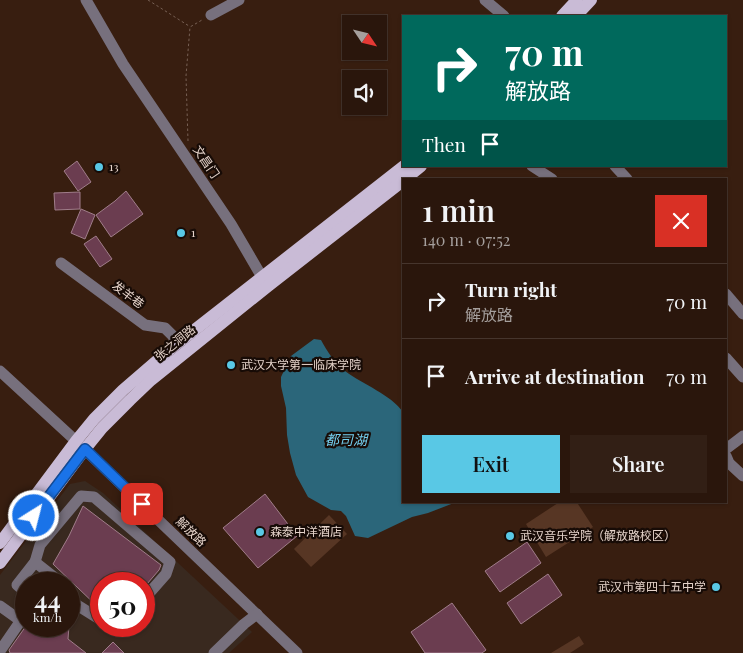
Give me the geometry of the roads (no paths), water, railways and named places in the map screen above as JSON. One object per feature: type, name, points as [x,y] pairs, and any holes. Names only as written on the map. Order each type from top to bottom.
[{"type":"main road","points":[[563,15],[577,0]]},
{"type":"main road","points":[[577,15],[591,0]]},
{"type":"main road","name":"张之洞路","points":[[0,563],[80,445],[94,419],[123,390],[174,346],[403,167]]},
{"type":"main road","name":"张之洞路","points":[[405,178],[419,167]]},
{"type":"main road","name":"张之洞路","points":[[0,543],[80,445],[102,428],[151,380],[402,181]]},
{"type":"street","name":"文昌门","points":[[86,0],[123,64],[231,224],[262,277]]},
{"type":"street","points":[[211,14],[239,0]]},
{"type":"street","points":[[485,0],[503,15]]},
{"type":"street","points":[[534,167],[550,178]]},
{"type":"street","points":[[616,167],[626,178]]},
{"type":"street","name":"发羊巷","points":[[61,263],[145,325],[164,328],[174,337],[174,346]]},
{"type":"street","points":[[727,295],[743,314]]},
{"type":"street","points":[[727,359],[743,377]]},
{"type":"street","name":"解放路","points":[[0,371],[297,653]]},
{"type":"street","points":[[727,448],[743,436]]},
{"type":"street","points":[[727,458],[729,463],[743,476]]},
{"type":"street","points":[[27,572],[35,562],[40,545],[81,496],[94,497],[170,562],[166,574],[155,586]]},
{"type":"street","points":[[35,562],[49,572]]},
{"type":"street","points":[[0,606],[15,613]]},
{"type":"street","points":[[214,653],[257,614]]},
{"type":"street","points":[[0,651],[15,630]]},
{"type":"water","name":"都司湖","points":[[314,339],[321,340],[341,368],[384,395],[402,411],[402,503],[454,503],[412,517],[368,538],[355,536],[346,516],[341,511],[331,510],[308,497],[296,475],[290,453],[286,408],[281,386],[281,377],[291,356]]},
{"type":"place","name":"13","points":[[99,167]]},
{"type":"place","name":"1","points":[[181,233]]},
{"type":"place","name":"武汉大学第一临床学院","points":[[231,365]]},
{"type":"place","name":"森泰中洋酒店","points":[[260,532]]},
{"type":"place","name":"武汉音乐学院（解放路校区）","points":[[510,536]]},
{"type":"place","name":"武汉市第四十五中学","points":[[716,587]]}]
